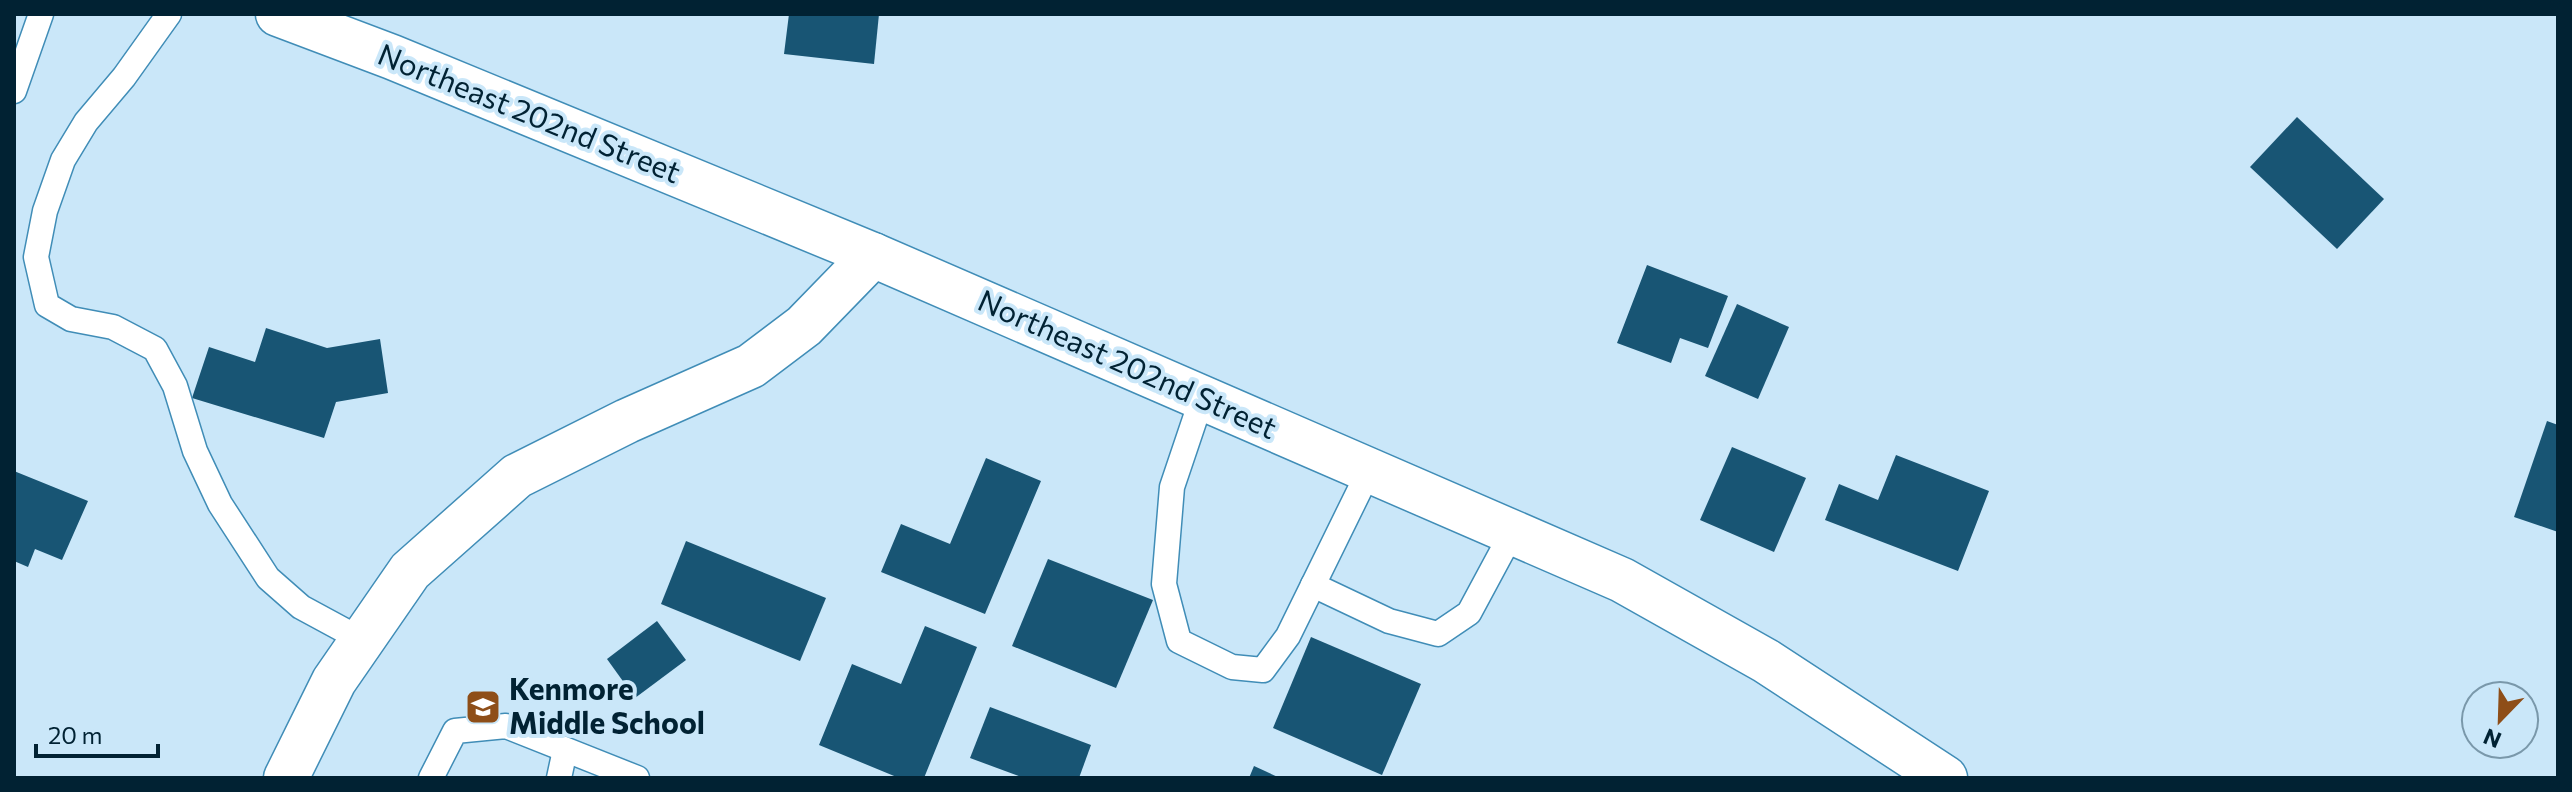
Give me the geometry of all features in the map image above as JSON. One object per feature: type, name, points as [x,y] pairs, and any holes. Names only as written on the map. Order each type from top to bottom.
[{"type":"street","name":"Northeast 202nd Street","points":[[278,14],[392,57],[873,255],[1622,580],[1753,654],[1945,778]]},
{"type":"street","points":[[286,778],[334,681],[410,571],[517,476],[627,421],[751,366],[804,326],[873,255]]},
{"type":"lane","points":[[14,91],[41,14]]},
{"type":"lane","points":[[169,14],[124,77],[86,122],[63,160],[45,211],[36,257],[47,305],[71,319],[113,327],[155,349],[175,386],[195,451],[220,504],[268,578],[301,607],[362,640]]},
{"type":"lane","points":[[1202,398],[1172,487],[1164,584],[1179,641],[1232,667],[1263,670],[1288,636],[1369,471]]},
{"type":"lane","points":[[1313,585],[1389,621],[1438,634],[1469,613],[1512,533]]},
{"type":"lane","points":[[431,778],[455,731],[506,726],[637,778]]},
{"type":"lane","points":[[559,778],[565,750]]},
{"type":"building","points":[[789,14],[879,14],[874,64],[784,54]]},
{"type":"building","points":[[2297,117],[2384,199],[2337,249],[2250,167]]},
{"type":"building","points":[[1647,265],[1728,296],[1708,348],[1680,338],[1671,363],[1617,343]]},
{"type":"building","points":[[1737,304],[1789,327],[1758,399],[1705,376]]},
{"type":"building","points":[[266,328],[327,348],[380,339],[388,393],[336,402],[324,438],[192,398],[209,347],[255,362]]},
{"type":"building","points":[[2547,421],[2558,425],[2558,532],[2514,517]]},
{"type":"building","points":[[1732,447],[1806,478],[1774,552],[1700,520]]},
{"type":"building","points":[[1896,455],[1989,491],[1958,571],[1825,520],[1839,484],[1878,500]]},
{"type":"building","points":[[986,458],[1041,481],[985,614],[881,572],[901,524],[950,544]]},
{"type":"building","points":[[14,471],[88,501],[62,560],[35,549],[28,567],[14,561]]},
{"type":"building","points":[[686,541],[826,598],[800,661],[661,604]]},
{"type":"building","points":[[1048,559],[1153,600],[1116,688],[1012,646]]},
{"type":"building","points":[[657,621],[686,660],[635,698],[607,659]]},
{"type":"building","points":[[925,626],[977,647],[924,778],[899,778],[819,745],[852,664],[901,684]]},
{"type":"building","points":[[1311,637],[1421,684],[1382,775],[1273,728]]},
{"type":"building","points":[[990,707],[1091,745],[1079,778],[1024,778],[970,758]]},
{"type":"building","points":[[1254,766],[1280,778],[1249,778]]},
{"type":"place","name":"Kenmore Middle School","points":[[483,707]]}]
